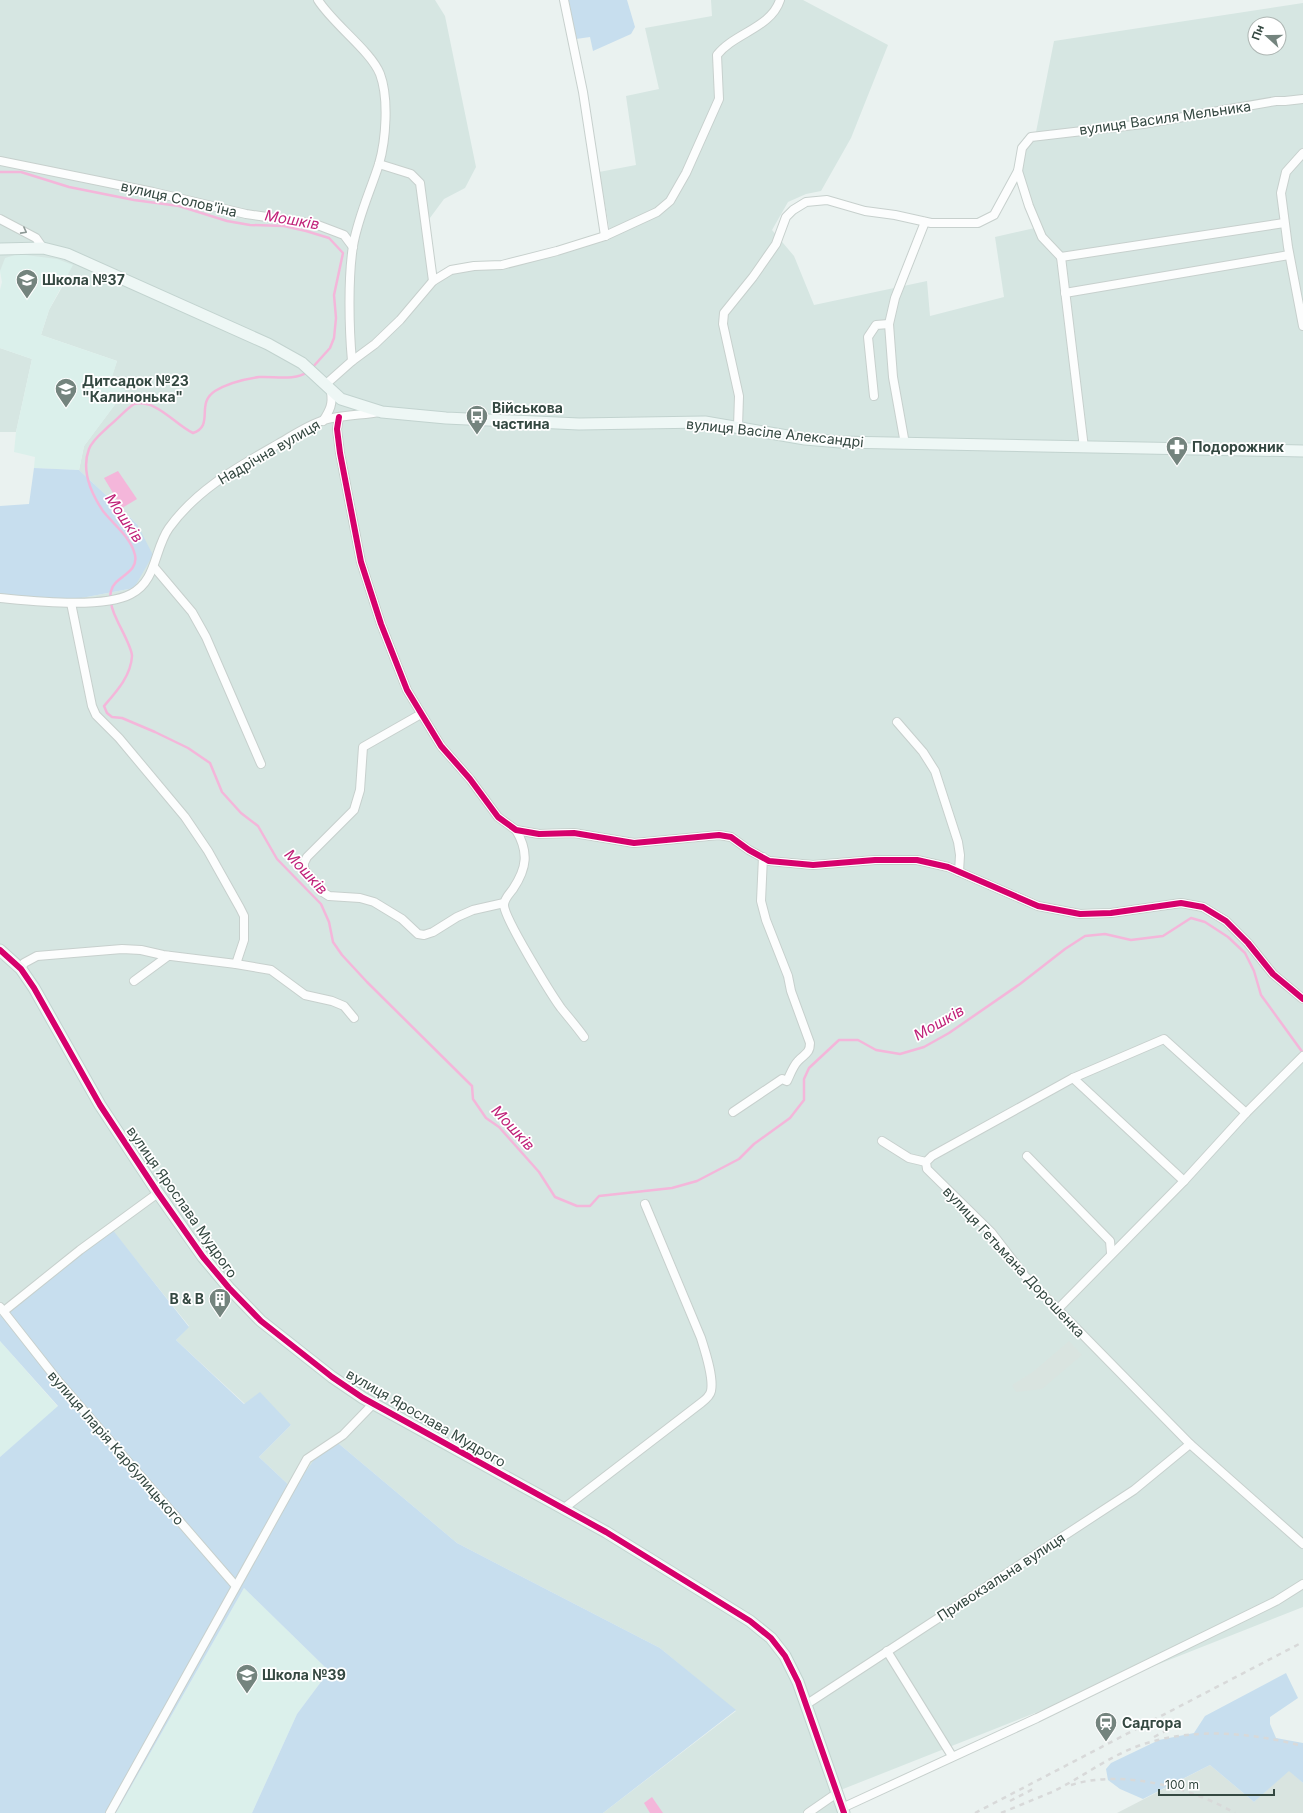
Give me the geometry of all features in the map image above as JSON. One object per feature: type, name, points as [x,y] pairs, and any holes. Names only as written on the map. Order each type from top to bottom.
[{"type":"main road","name":"вулиця Васіле Александрі","points":[[0,249],[43,248],[67,254],[268,344],[302,363],[328,388],[352,403],[382,412],[489,421],[579,424],[705,422],[812,439],[905,444],[1303,451]]},
{"type":"main road","name":"вулиця Ярослава Мудрого","points":[[0,951],[21,969],[53,1020],[100,1105],[158,1193],[216,1273],[261,1321],[332,1377],[373,1404],[606,1532],[750,1621],[771,1638],[785,1656],[807,1704],[843,1810]]},
{"type":"street","points":[[318,0],[339,27],[364,52],[379,73],[386,93],[384,134],[379,164],[363,207],[353,246],[350,300],[352,361]]},
{"type":"street","points":[[564,0],[583,92],[605,236]]},
{"type":"street","points":[[323,420],[330,409],[332,401],[328,388],[352,361],[375,344],[400,320],[433,281],[451,270],[474,266],[502,265],[557,251],[605,236],[657,212],[670,201],[686,173],[719,99],[717,55],[723,48],[752,30],[777,9],[780,0]]},
{"type":"street","name":"вулиця Василя Мельника","points":[[1018,171],[1022,148],[1028,139],[1040,135],[1143,124],[1276,100],[1285,101],[1303,98]]},
{"type":"street","points":[[1303,153],[1286,172],[1282,187],[1284,223],[1303,326]]},
{"type":"street","name":"вулиця Солов'їна","points":[[0,161],[153,192],[246,214],[315,224],[344,235],[353,246]]},
{"type":"street","points":[[379,164],[411,174],[420,182],[433,281]]},
{"type":"street","points":[[738,428],[739,396],[723,324],[724,313],[753,277],[776,244],[786,217],[793,210],[806,202],[827,200],[865,211],[895,215],[931,223],[978,223],[994,215],[1018,171]]},
{"type":"street","points":[[1018,171],[1028,206],[1042,237],[1061,257],[1084,448]]},
{"type":"street","points":[[0,219],[36,238],[43,248]]},
{"type":"street","points":[[905,444],[893,377],[889,324],[895,298],[925,222]]},
{"type":"street","points":[[1061,257],[1284,223]]},
{"type":"street","points":[[1065,292],[1289,255]]},
{"type":"street","points":[[874,396],[868,337],[876,326],[889,324]]},
{"type":"street","name":"Надрічна вулиця","points":[[0,598],[71,603],[119,600],[139,590],[145,583],[154,567],[159,548],[168,530],[182,511],[226,474],[323,420],[382,412]]},
{"type":"street","points":[[338,417],[337,429],[340,453],[361,562],[381,624],[407,690],[441,746],[470,779],[498,817],[516,830],[523,842],[526,856],[523,870],[504,903],[509,921],[560,1007],[584,1037]]},
{"type":"street","points":[[154,567],[192,612],[206,637],[261,764]]},
{"type":"street","points":[[71,603],[92,706],[96,715],[119,738],[185,817],[208,851],[244,916],[244,940],[236,964]]},
{"type":"street","points":[[421,714],[363,747],[360,790],[354,810],[307,857],[304,863],[304,869],[328,896],[360,898],[374,902],[402,919],[418,934],[424,935],[433,932],[457,917],[473,910],[504,903]]},
{"type":"street","points":[[897,722],[923,752],[935,771],[958,842],[960,855],[959,872]]},
{"type":"street","points":[[516,830],[539,834],[574,834],[634,843],[719,835],[731,837],[769,861],[814,865],[875,860],[917,860],[948,867],[1038,906],[1080,914],[1111,913],[1181,904],[1203,907],[1226,921],[1248,943],[1273,974],[1303,999]]},
{"type":"street","points":[[733,1112],[782,1079],[788,1081],[797,1061],[807,1054],[810,1049],[810,1043],[791,991],[788,976],[766,920],[761,901],[763,857]]},
{"type":"street","points":[[21,969],[24,964],[37,956],[122,949],[141,950],[168,956],[236,964],[271,970],[305,995],[332,1001],[344,1006],[354,1018]]},
{"type":"street","points":[[134,981],[168,956]]},
{"type":"street","points":[[882,1142],[909,1158],[926,1162],[932,1156],[1073,1078],[1164,1039],[1246,1112]]},
{"type":"street","points":[[1058,1309],[1111,1252],[1184,1181],[1246,1112],[1301,1057]]},
{"type":"street","points":[[1073,1078],[1184,1181]]},
{"type":"street","points":[[1027,1156],[1110,1241],[1111,1252]]},
{"type":"street","name":"вулиця Гетьмана Дорошенка","points":[[926,1162],[926,1169],[991,1232],[1025,1276],[1190,1444],[1303,1544]]},
{"type":"street","points":[[2,1309],[158,1193]]},
{"type":"street","points":[[563,1509],[701,1403],[711,1392],[706,1356],[701,1338],[690,1315],[645,1204]]},
{"type":"street","name":"вулиця Іларія Карбулицького","points":[[2,1309],[59,1382],[235,1585]]},
{"type":"street","points":[[110,1813],[235,1585],[307,1459],[343,1435],[373,1404]]},
{"type":"street","name":"Привокзальна вулиця","points":[[807,1704],[1134,1490],[1190,1444]]},
{"type":"street","points":[[843,1810],[952,1756],[1037,1718],[1276,1601],[1303,1584]]},
{"type":"street","points":[[887,1651],[952,1756]]},
{"type":"street","points":[[808,1813],[837,1793]]},
{"type":"shaded area","points":[[0,0],[435,0],[445,16],[476,167],[465,188],[444,199],[424,226],[429,281],[460,271],[511,267],[611,237],[599,172],[636,165],[626,96],[659,89],[645,28],[712,16],[711,0],[803,0],[888,45],[851,138],[821,191],[806,194],[788,202],[772,230],[794,256],[814,305],[927,281],[930,316],[1004,297],[995,237],[1039,227],[1025,190],[1022,167],[1025,149],[1036,132],[1054,41],[1303,3],[1303,1607],[838,1791],[846,1813],[603,1813],[736,1711],[660,1648],[457,1543],[338,1443],[293,1489],[259,1457],[291,1425],[245,1404],[176,1340],[189,1326],[112,1230],[0,1316],[0,596],[71,600],[134,588],[137,524],[79,470],[84,446],[125,391],[109,384],[117,361],[41,335],[49,310],[69,275],[0,271]]},
{"type":"shaded area","points":[[567,0],[627,0],[635,27],[631,34],[593,51],[590,37],[576,39]]},
{"type":"shaded area","name":"Дитсадок №23 \"Калинонька\"","points":[[18,254],[57,259],[73,265],[49,310],[41,335],[117,361],[110,384],[126,390],[84,446],[79,470],[34,468],[35,457],[14,452],[16,432],[32,359],[0,348],[0,290],[2,282],[0,271],[5,258]]},
{"type":"shaded area","points":[[0,348],[32,359],[16,432],[0,432]]},
{"type":"shaded area","points":[[34,468],[79,470],[137,524],[153,555],[134,588],[71,600],[0,596],[0,506],[29,504]]},
{"type":"shaded area","points":[[118,471],[137,499],[122,508],[104,478]]},
{"type":"shaded area","points":[[112,1229],[189,1327],[176,1340],[244,1404],[260,1392],[291,1425],[259,1457],[293,1489],[314,1460],[338,1443],[457,1543],[660,1648],[736,1710],[603,1813],[252,1813],[297,1714],[329,1671],[244,1588],[116,1813],[0,1813],[0,1457],[58,1406],[0,1341],[0,1316]]},
{"type":"shaded area","points":[[0,1341],[58,1407],[0,1457]]},
{"type":"shaded area","points":[[1069,1341],[1082,1355],[1042,1389],[1016,1392],[1012,1385],[1034,1371]]},
{"type":"shaded area","name":"Школа №39","points":[[244,1588],[329,1671],[297,1714],[252,1813],[116,1813]]},
{"type":"shaded area","points":[[1286,1673],[1298,1698],[1270,1717],[1270,1724],[1276,1738],[1303,1743],[1303,1783],[1289,1771],[1254,1802],[1210,1765],[1143,1799],[1120,1789],[1108,1780],[1106,1769],[1111,1763],[1159,1740],[1194,1733],[1205,1716]]},
{"type":"shaded area","points":[[1210,1765],[1254,1802],[1289,1770],[1303,1783],[1303,1813],[1117,1813]]},
{"type":"shaded area","points":[[652,1797],[663,1813],[650,1813],[644,1803]]},
{"type":"waterway","name":"Мошків","points":[[0,172],[21,172],[69,187],[134,200],[179,206],[227,221],[250,225],[284,226],[329,238],[343,253],[334,295],[336,318],[334,338],[330,348],[312,368]]},
{"type":"waterway","name":"Мошків","points":[[307,372],[302,375],[284,378],[259,377],[220,388],[209,396],[206,402],[203,425],[193,433],[165,413],[150,405],[142,403],[134,404],[95,439],[91,445],[86,465],[88,481],[91,489],[103,511],[130,542],[135,555],[133,567],[113,586],[111,591],[111,602],[114,613],[132,653],[131,663],[126,677],[104,706],[107,713],[112,717],[122,718],[155,732],[188,748],[210,763],[222,792],[241,813],[258,826],[277,859],[321,904],[329,922],[333,942],[342,955],[367,982],[472,1086],[473,1099],[486,1118],[499,1127],[539,1172],[555,1197],[577,1206],[590,1206],[599,1196],[672,1188],[697,1181],[739,1159],[754,1144],[790,1118],[804,1100],[804,1079],[809,1068],[839,1040],[858,1040],[876,1050],[900,1054],[924,1047],[949,1033],[1020,984],[1065,949],[1085,936],[1105,934],[1131,940],[1163,936],[1191,918],[1205,922],[1228,937],[1245,953],[1254,971],[1261,995],[1303,1053]]},
{"type":"railway","points":[[975,1813],[1303,1642]]},
{"type":"railway","points":[[1154,1737],[1173,1727]]},
{"type":"railway","points":[[1001,1813],[1052,1792],[1127,1751],[1158,1740],[1199,1734],[1220,1734],[1262,1737],[1303,1746]]},
{"type":"railway","points":[[1071,1785],[1111,1779],[1155,1783],[1177,1788],[1197,1795],[1235,1813]]},
{"type":"railway","points":[[1010,1801],[1035,1788]]},
{"type":"cycle path","points":[[339,417],[337,429],[340,453],[361,562],[381,624],[407,690],[441,746],[470,779],[498,817],[516,830],[539,834],[574,833],[634,843],[719,835],[731,837],[749,850],[769,861],[813,865],[875,860],[917,860],[948,867],[1038,906],[1080,914],[1111,913],[1181,903],[1203,907],[1226,921],[1248,943],[1273,974],[1303,999]]},
{"type":"cycle path","points":[[0,950],[21,969],[34,988],[100,1105],[158,1193],[203,1257],[229,1288],[261,1321],[332,1377],[363,1398],[606,1532],[750,1621],[771,1638],[785,1656],[798,1682],[844,1813]]},
{"type":"place","name":"Школа №37","points":[[27,300]]},
{"type":"place","name":"Дитсадок №23 \"Калинонька\"","points":[[66,408]]},
{"type":"place","name":"Військова частина","points":[[477,436]]},
{"type":"place","name":"Подорожник","points":[[1177,466]]},
{"type":"place","name":"B & B","points":[[220,1318]]},
{"type":"place","name":"Школа №39","points":[[247,1694]]},
{"type":"place","name":"Садгора","points":[[1106,1742]]}]
